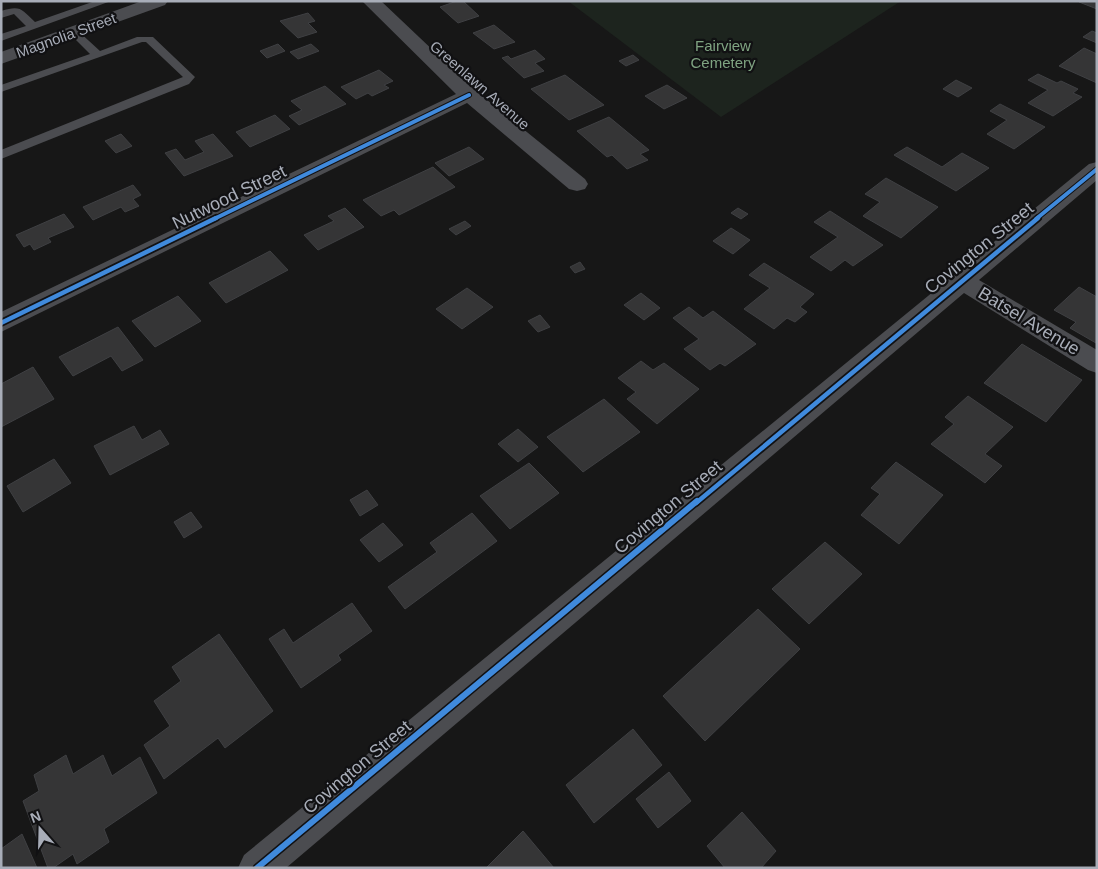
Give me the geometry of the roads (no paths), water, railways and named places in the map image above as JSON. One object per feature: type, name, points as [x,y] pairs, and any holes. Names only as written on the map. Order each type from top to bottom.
[{"type":"street","name":"Greenlawn Avenue","points":[[371,1],[469,95],[577,184]]},
{"type":"street","name":"Magnolia Street","points":[[1,58],[156,2]]},
{"type":"street","name":"Nutwood Street","points":[[1,323],[469,95]]},
{"type":"street","name":"Covington Street","points":[[257,868],[961,280],[1097,169]]},
{"type":"street","name":"Batsel Avenue","points":[[961,280],[1097,363]]},
{"type":"lane","points":[[1,38],[106,1]]},
{"type":"lane","points":[[1,15],[16,10],[34,27]]},
{"type":"lane","points":[[73,32],[98,54]]},
{"type":"lane","points":[[1,90],[141,39],[149,39],[189,76],[185,82],[1,155]]},
{"type":"park label","name":"Fairview Cemetery","points":[[723,54]]}]
